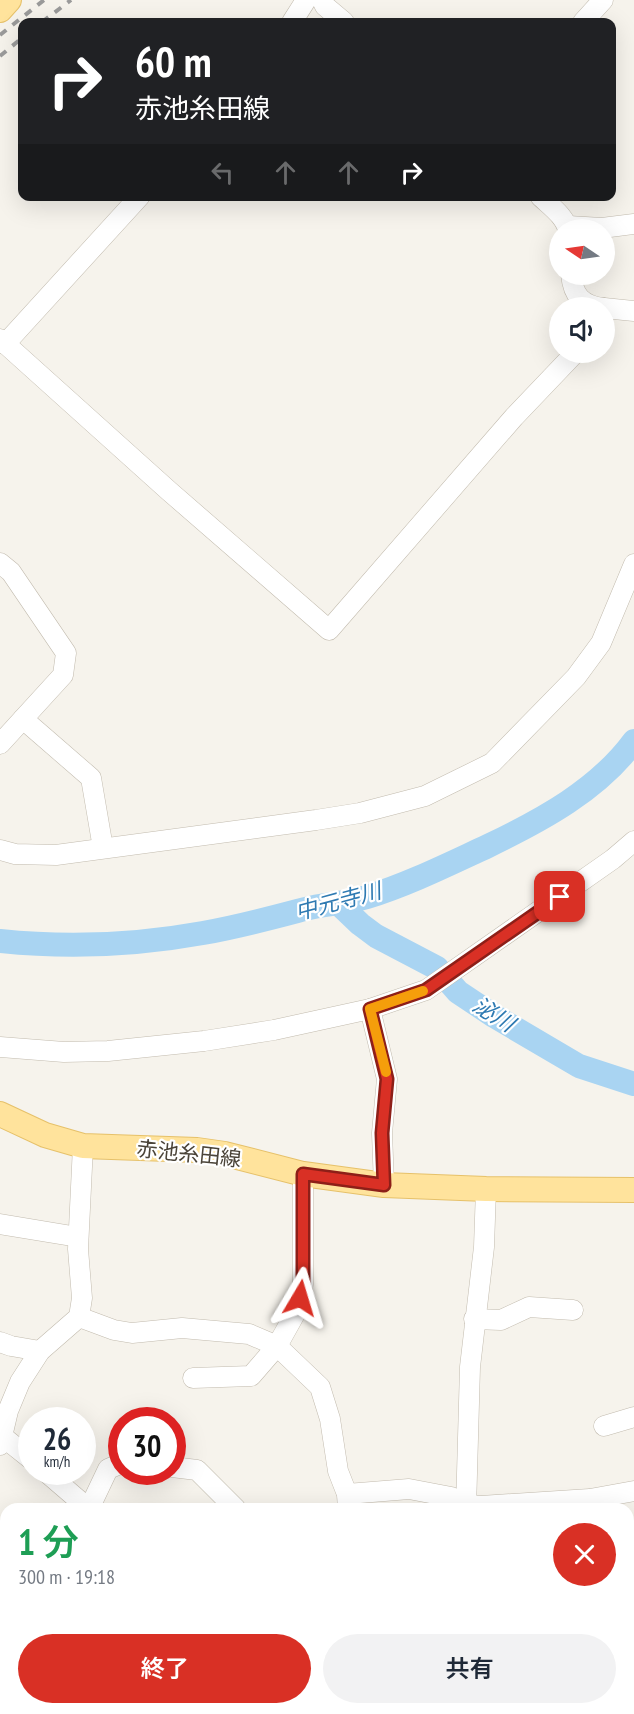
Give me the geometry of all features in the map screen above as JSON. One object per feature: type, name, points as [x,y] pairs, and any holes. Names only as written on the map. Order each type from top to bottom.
[{"type":"main road","points":[[0,10],[9,0]]},
{"type":"main road","name":"赤池糸田線","points":[[0,1114],[45,1135],[83,1146],[197,1150],[225,1154],[303,1174],[384,1185],[486,1189],[634,1190]]},
{"type":"street","points":[[295,18],[306,0]]},
{"type":"street","points":[[322,0],[325,6],[339,18]]},
{"type":"street","points":[[587,18],[603,0]]},
{"type":"street","points":[[135,201],[3,341],[169,491],[329,630],[514,417],[566,363]]},
{"type":"street","points":[[545,201],[562,219]]},
{"type":"street","points":[[615,226],[634,224]]},
{"type":"street","points":[[615,309],[634,311]]},
{"type":"street","points":[[0,562],[11,572],[66,653],[63,675],[0,744]]},
{"type":"street","points":[[0,850],[15,854],[56,855],[360,813],[425,796],[492,763],[576,677],[601,643],[634,564]]},
{"type":"street","points":[[23,719],[91,778],[103,848]]},
{"type":"street","points":[[0,1047],[64,1052],[132,1048],[274,1030],[370,1009],[426,990],[614,859],[634,841]]},
{"type":"street","points":[[370,1009],[387,1079],[382,1133],[384,1185]]},
{"type":"street","points":[[18,1451],[1,1441],[8,1411],[20,1382],[40,1351],[79,1317],[82,1298],[78,1238],[83,1146]]},
{"type":"street","points":[[193,1378],[251,1376],[277,1346],[296,1312],[303,1284],[303,1174]]},
{"type":"street","points":[[471,1503],[470,1367],[484,1247],[486,1189]]},
{"type":"street","points":[[1,1230],[78,1238]]},
{"type":"street","points":[[474,1319],[501,1320],[530,1307],[573,1310]]},
{"type":"street","points":[[79,1317],[132,1334],[182,1328],[249,1334],[277,1346],[320,1387],[330,1419],[338,1472],[348,1502],[409,1489],[451,1497],[463,1503]]},
{"type":"street","points":[[0,1342],[40,1351]]},
{"type":"street","points":[[604,1426],[634,1417]]},
{"type":"street","points":[[92,1503],[108,1469]]},
{"type":"street","points":[[186,1469],[197,1470],[230,1503]]},
{"type":"street","points":[[61,1485],[81,1503]]},
{"type":"street","points":[[538,1503],[571,1501],[634,1491]]},
{"type":"waterway","name":"中元寺川","points":[[0,941],[76,945],[153,940],[216,931],[313,907],[367,897],[444,867],[548,814],[568,802],[604,774],[634,741]]},
{"type":"waterway","name":"泌川","points":[[338,903],[376,936],[437,968],[458,992],[494,1016],[579,1066],[634,1084]]},
{"type":"railway","points":[[21,18],[44,0]]},
{"type":"railway","points":[[47,18],[71,0]]},
{"type":"railway","points":[[0,35],[18,21]]},
{"type":"railway","points":[[0,56],[18,41]]},
{"type":"slow traffic","points":[[386,1072],[370,1009],[423,991]]},
{"type":"route","points":[[300,1298],[303,1284],[303,1174],[384,1185],[382,1133],[387,1079],[370,1009],[426,990],[560,897]]}]
